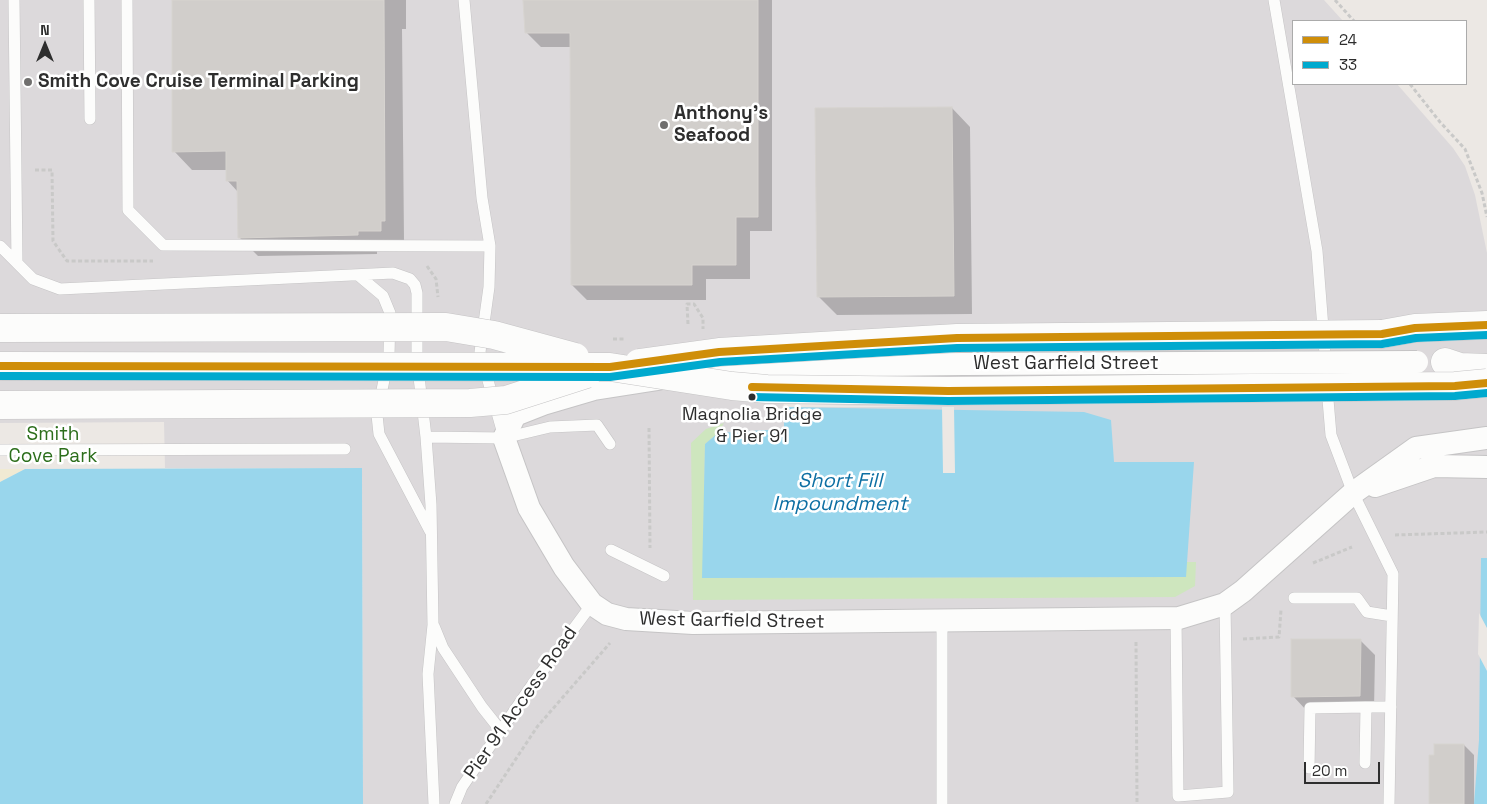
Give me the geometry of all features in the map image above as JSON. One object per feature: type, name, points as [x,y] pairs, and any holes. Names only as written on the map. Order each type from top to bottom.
[{"type":"main road","points":[[1382,334],[1416,328],[1487,325]]},
{"type":"main road","points":[[0,328],[446,327],[494,335],[610,367],[732,386],[767,389],[948,391],[1455,386],[1487,383]]},
{"type":"main road","points":[[0,366],[610,367],[719,352],[957,338],[1382,334],[1487,344]]},
{"type":"main road","points":[[1445,362],[1487,354]]},
{"type":"main road","points":[[1445,362],[1460,367],[1487,368]]},
{"type":"main road","points":[[0,405],[470,403],[506,400],[610,367]]},
{"type":"street","name":"West Garfield Street","points":[[1445,362],[874,365],[691,373],[594,389],[543,404],[515,415],[504,438],[529,508],[564,567],[592,604],[607,614],[626,619],[694,624],[1176,618],[1225,604],[1243,591],[1353,493],[1416,448],[1487,438]]},
{"type":"street","name":"West Garfield Street","points":[[1353,493],[1434,466],[1487,467]]},
{"type":"lane","points":[[14,0],[17,263]]},
{"type":"lane","points":[[89,0],[90,119]]},
{"type":"lane","points":[[127,0],[128,210],[163,246],[490,246]]},
{"type":"lane","points":[[464,0],[482,198],[490,246],[489,287],[480,352],[504,438]]},
{"type":"lane","points":[[1274,0],[1317,250],[1331,435],[1353,493],[1392,574],[1389,804]]},
{"type":"lane","points":[[0,246],[33,279],[60,289],[393,273],[410,279],[415,284],[417,293],[417,360],[426,438],[431,533],[433,625],[428,674],[434,804]]},
{"type":"lane","points":[[358,275],[383,296],[390,313],[388,355],[377,414],[379,434],[431,533]]},
{"type":"lane","points":[[426,438],[504,438],[550,427],[597,425],[610,444]]},
{"type":"lane","points":[[0,450],[345,449]]},
{"type":"lane","points":[[611,550],[664,576]]},
{"type":"lane","points":[[1294,598],[1357,598],[1367,612],[1392,616]]},
{"type":"lane","name":"Pier 91 Access Road","points":[[455,804],[462,787],[500,731],[592,604]]},
{"type":"lane","points":[[1176,618],[1179,800],[1228,792],[1225,604]]},
{"type":"lane","points":[[942,621],[942,804]]},
{"type":"lane","points":[[433,625],[442,648],[500,731]]},
{"type":"lane","points":[[1365,763],[1366,707]]},
{"type":"lane","points":[[1309,768],[1310,708],[1391,707]]},
{"type":"path","points":[[1335,0],[1353,20]]},
{"type":"path","points":[[1411,85],[1440,122],[1465,149],[1482,193],[1487,216]]},
{"type":"path","points":[[649,428],[650,548]]},
{"type":"path","points":[[1394,535],[1487,532]]},
{"type":"path","points":[[486,804],[537,727],[610,643]]},
{"type":"shaded area","points":[[0,0],[1324,0],[1342,20],[1292,20],[1292,85],[1398,85],[1453,148],[1465,166],[1475,195],[1487,253],[1487,558],[1481,558],[1487,628],[1487,804],[363,804],[362,468],[165,468],[164,422],[0,423]]},
{"type":"green space","points":[[724,423],[718,433],[705,444],[703,578],[1185,577],[1187,562],[1196,562],[1195,586],[1175,597],[693,600],[691,443],[706,429]]},
{"type":"sand","points":[[0,469],[25,469],[0,482]]},
{"type":"water","name":"Short Fill Impoundment","points":[[784,407],[1084,412],[1111,420],[1114,462],[1194,462],[1186,577],[702,578],[705,444],[718,433],[784,429]]},
{"type":"water","points":[[362,468],[363,804],[0,804],[0,482],[25,469]]},
{"type":"water","points":[[1481,558],[1487,558],[1487,804],[1474,804],[1479,740]]},
{"type":"pier","points":[[784,404],[923,407],[782,407]]},
{"type":"pier","points":[[942,407],[954,407],[955,473],[943,473]]},
{"type":"pier","points":[[1479,613],[1487,628],[1487,671],[1478,654]]},
{"type":"building","points":[[172,0],[384,0],[385,221],[381,221],[381,231],[358,231],[358,235],[238,238],[237,181],[226,181],[226,151],[172,152]]},
{"type":"building","name":"Anthony's Seafood","points":[[523,0],[758,0],[758,217],[736,217],[736,265],[692,265],[692,285],[571,285],[570,33],[525,33]]},
{"type":"building","points":[[952,107],[954,296],[817,297],[815,108]]},
{"type":"building","points":[[1291,639],[1361,639],[1360,696],[1291,697]]},
{"type":"building","points":[[1434,744],[1464,744],[1464,804],[1429,804],[1429,755],[1434,755]]},
{"type":"transit line","name":"24","points":[[0,366],[610,367],[719,352],[957,338],[1382,334],[1415,328],[1487,325]]},
{"type":"transit line","name":"33","points":[[0,376],[610,377],[720,362],[957,348],[1382,344],[1416,338],[1487,335]]},
{"type":"transit line","name":"24","points":[[752,387],[948,391],[1455,386],[1487,383]]},
{"type":"transit line","name":"33","points":[[752,397],[948,401],[1455,396],[1487,393]]},
{"type":"place","name":"Smith Cove Cruise Terminal Parking","points":[[28,82]]},
{"type":"place","name":"Anthony's Seafood","points":[[664,125]]},
{"type":"place","name":"Magnolia Bridge & Pier 91","points":[[752,397]]},
{"type":"park label","name":"Smith Cove Park","points":[[53,446]]}]
